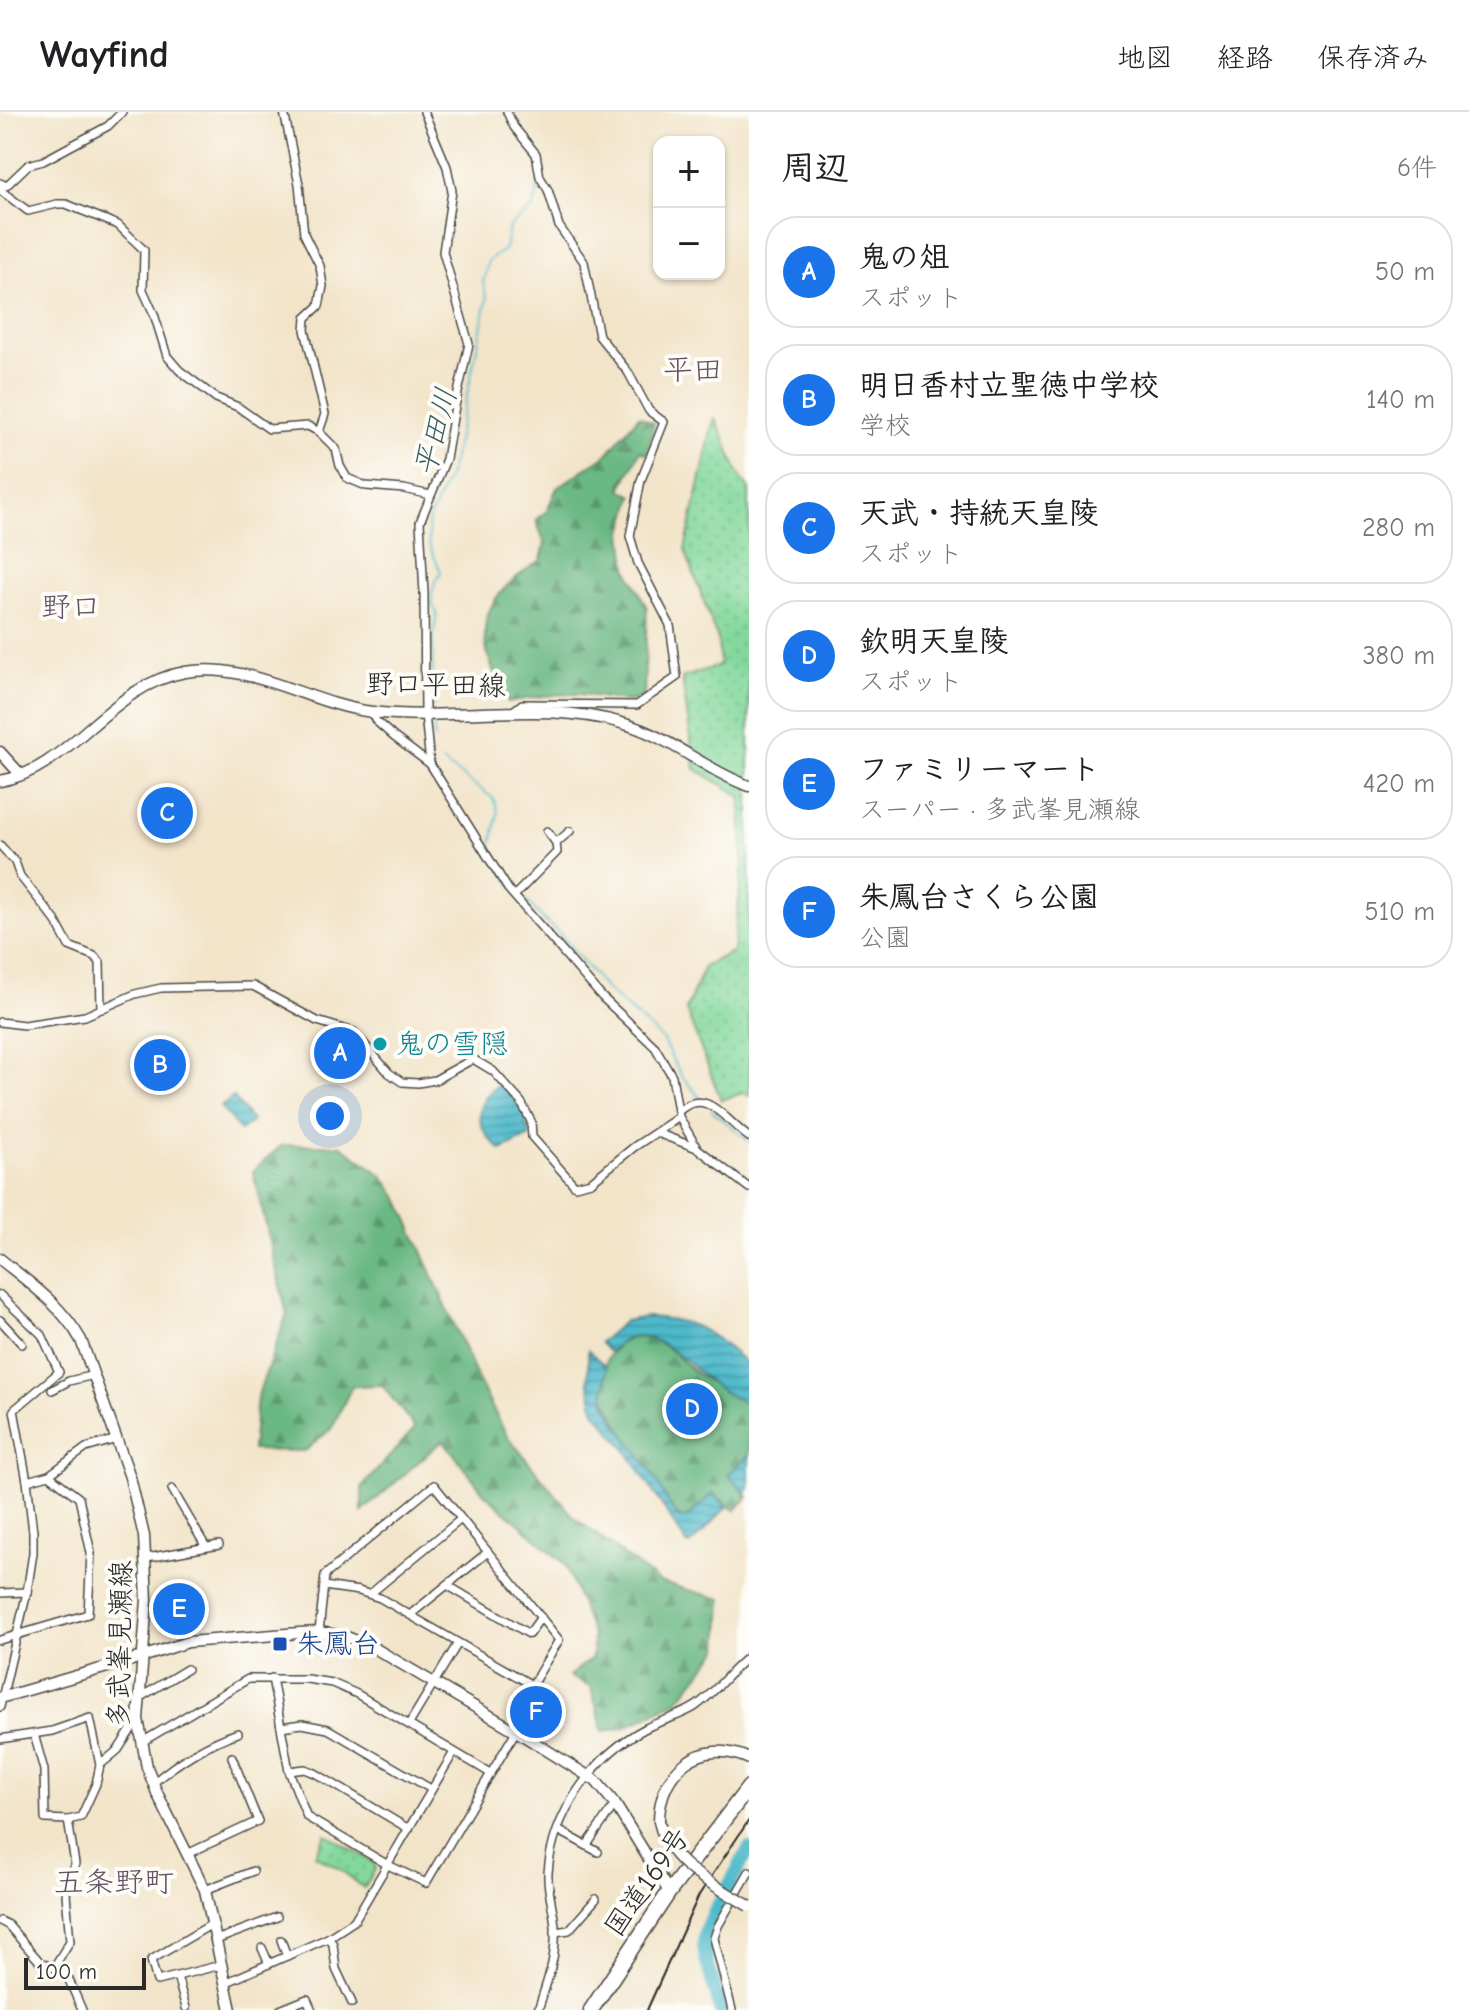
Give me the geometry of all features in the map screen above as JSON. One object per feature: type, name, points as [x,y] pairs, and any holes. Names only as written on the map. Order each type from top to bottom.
[{"type":"highway","name":"国道169号","points":[[591,2010],[669,1892],[749,1787]]},
{"type":"main road","name":"野口平田線","points":[[0,781],[40,766],[130,693],[152,682],[185,672],[219,670],[251,675],[325,701],[371,712],[575,713],[626,724],[660,738],[749,786]]},
{"type":"main road","points":[[0,752],[21,775]]},
{"type":"main road","name":"多武峯見瀬線","points":[[0,1259],[64,1313],[81,1340],[138,1504],[147,1558],[138,1719],[142,1742],[153,1783],[205,1890],[231,2010]]},
{"type":"main road","points":[[1,1701],[177,1645],[202,1640],[319,1632],[361,1642],[589,1775],[615,1804],[669,1892]]},
{"type":"main road","points":[[749,1759],[736,1753],[717,1751],[687,1762],[664,1788],[659,1821],[666,1844],[681,1863],[749,1906]]},
{"type":"street","points":[[0,183],[6,186],[28,165],[43,161],[108,126],[122,112]]},
{"type":"street","points":[[284,112],[299,184],[304,234],[320,266],[323,286],[322,299],[306,318],[305,330],[325,414],[319,432]]},
{"type":"street","points":[[424,112],[447,167],[452,191],[443,252],[469,344],[446,459],[420,522],[425,714],[430,764]]},
{"type":"street","points":[[507,112],[514,127],[536,154],[540,177],[548,190],[559,226],[584,262],[599,336],[628,372],[649,411],[664,422],[641,480],[630,536],[638,563],[670,625],[677,677],[637,705],[522,704],[513,711]]},
{"type":"street","points":[[0,190],[28,211],[66,204],[118,225],[144,250],[143,290],[167,356],[179,370],[216,398],[238,407],[269,429],[308,426],[319,432],[336,449],[347,478],[366,486],[430,495]]},
{"type":"street","points":[[371,712],[376,721],[394,737],[430,764],[491,865],[602,997],[655,1047],[672,1076],[679,1114],[697,1148]]},
{"type":"street","points":[[517,893],[557,852],[556,843],[547,831]]},
{"type":"street","points":[[556,843],[570,831]]},
{"type":"street","points":[[0,845],[55,920],[69,946],[94,956],[100,962],[101,1009]]},
{"type":"street","points":[[0,1022],[24,1025],[85,1016],[135,994],[161,988],[253,986],[317,1021],[354,1032],[389,1073],[402,1082],[435,1080],[473,1059],[493,1071],[521,1102],[531,1121],[532,1137],[575,1186],[591,1182],[697,1100],[709,1103],[749,1137]]},
{"type":"street","points":[[657,1133],[697,1148],[749,1188]]},
{"type":"street","points":[[0,1295],[42,1335],[59,1372],[14,1410],[33,1532],[27,1592],[1,1701]]},
{"type":"street","points":[[0,1320],[22,1344]]},
{"type":"street","points":[[52,1390],[69,1381],[94,1375]]},
{"type":"street","points":[[27,1481],[49,1475],[76,1453],[117,1439]]},
{"type":"street","points":[[0,1640],[88,1614],[91,1553],[79,1498],[49,1475]]},
{"type":"street","points":[[319,1632],[325,1575],[434,1485],[559,1640],[532,1685],[411,1614],[370,1594],[324,1586]]},
{"type":"street","points":[[172,1489],[206,1547]]},
{"type":"street","points":[[370,1594],[461,1519]]},
{"type":"street","points":[[147,1558],[219,1545]]},
{"type":"street","points":[[411,1614],[488,1552]]},
{"type":"street","points":[[447,1585],[529,1634],[541,1617]]},
{"type":"street","points":[[0,1593],[27,1592]]},
{"type":"street","points":[[409,1724],[458,1643]]},
{"type":"street","points":[[538,2010],[554,1962],[555,1932],[548,1874],[564,1815],[605,1755],[645,1728],[699,1704],[749,1656]]},
{"type":"street","points":[[139,1698],[187,1669]]},
{"type":"street","points":[[142,1742],[241,1682],[255,1678],[307,1679],[332,1683],[357,1694],[490,1773]]},
{"type":"street","points":[[272,1678],[289,1771],[307,1817],[388,1865],[426,1883],[516,1731]]},
{"type":"street","points":[[0,1739],[34,1734],[90,1718],[100,1765],[96,1784],[81,1817],[45,1819],[44,1770],[34,1734]]},
{"type":"street","points":[[100,1765],[118,1750],[138,1719]]},
{"type":"street","points":[[281,1727],[302,1724],[328,1729],[431,1789]]},
{"type":"street","points":[[153,1783],[202,1747],[238,1733]]},
{"type":"street","points":[[225,1983],[328,1938],[354,1921],[454,1752]]},
{"type":"street","points":[[187,1854],[258,1821],[232,1757]]},
{"type":"street","points":[[289,1771],[305,1769],[315,1773],[409,1829]]},
{"type":"street","points":[[587,1845],[615,1804]]},
{"type":"street","points":[[54,1967],[70,1941],[66,1894],[75,1864],[68,1820]]},
{"type":"street","points":[[558,1830],[598,1852]]},
{"type":"street","points":[[205,1890],[253,1871]]},
{"type":"street","points":[[732,2010],[714,1938],[749,1872]]},
{"type":"street","points":[[555,1932],[569,1930],[596,1899]]},
{"type":"street","points":[[216,1940],[277,1917]]},
{"type":"street","points":[[0,1921],[8,1925],[40,1962],[61,1969],[69,1977],[82,2010]]},
{"type":"street","points":[[212,1924],[151,1960],[157,1981],[221,1965]]},
{"type":"street","points":[[328,1938],[333,1944],[336,1969],[352,2003]]},
{"type":"street","points":[[281,1940],[287,1956]]},
{"type":"street","points":[[262,1948],[269,1964]]},
{"type":"street","points":[[177,1976],[186,2008]]},
{"type":"street","points":[[280,2010],[307,1999],[312,2010]]},
{"type":"green space","points":[[639,416],[654,423],[647,454],[640,451],[621,489],[633,496],[623,532],[627,568],[647,608],[644,697],[628,701],[568,694],[508,703],[489,658],[485,639],[491,606],[502,591],[541,560],[545,544],[536,520],[547,511],[557,488],[606,455]]},
{"type":"green space","points":[[714,418],[749,489],[749,1096],[743,1093],[721,1100],[686,1010],[704,967],[733,951],[743,863],[741,796],[695,769],[682,678],[720,665],[718,640],[685,550]]},
{"type":"green space","points":[[282,1145],[340,1145],[382,1175],[400,1201],[479,1382],[507,1436],[574,1517],[659,1582],[722,1599],[719,1649],[678,1701],[623,1728],[603,1731],[591,1687],[569,1676],[592,1658],[593,1636],[565,1564],[484,1493],[443,1440],[362,1512],[362,1487],[415,1428],[382,1385],[352,1386],[332,1428],[305,1451],[252,1450],[257,1398],[287,1314],[253,1171]]},
{"type":"green space","points":[[636,1336],[660,1343],[695,1373],[749,1405],[749,1455],[729,1475],[748,1497],[735,1511],[713,1493],[688,1517],[680,1519],[666,1503],[650,1469],[628,1441],[604,1396],[606,1360],[618,1344]]},
{"type":"green space","points":[[532,1691],[557,1706],[541,1733],[516,1718]]},
{"type":"green space","points":[[326,1834],[373,1862],[376,1868],[364,1888],[315,1855]]},
{"type":"water","points":[[501,1083],[524,1112],[530,1136],[501,1150],[481,1125],[480,1116],[484,1099]]},
{"type":"water","points":[[233,1097],[252,1121],[240,1131],[221,1107]]},
{"type":"water","points":[[646,1317],[680,1321],[703,1330],[749,1365],[749,1405],[721,1390],[670,1349],[647,1337],[632,1337],[609,1352],[600,1342],[625,1321]]},
{"type":"water","points":[[588,1350],[606,1367],[604,1395],[610,1413],[651,1471],[679,1519],[688,1517],[713,1493],[727,1507],[690,1545],[627,1451],[595,1411],[588,1379]]},
{"type":"water","points":[[749,1455],[749,1489],[746,1493],[728,1475]]},
{"type":"waterway","name":"平田川","points":[[433,706],[433,638],[437,613],[432,598],[441,572],[429,545],[428,522],[451,470],[487,300],[483,283],[488,261],[505,249],[509,227],[534,207],[539,184]]},
{"type":"waterway","name":"平田川","points":[[433,721],[435,739]]},
{"type":"waterway","name":"平田川","points":[[442,762],[493,798],[498,812],[490,853],[510,883],[561,935],[605,988],[662,1039],[680,1074],[701,1099]]},
{"type":"waterway","name":"平田川","points":[[711,1110],[749,1141]]},
{"type":"waterway","points":[[720,2010],[706,1957],[705,1936],[707,1926],[749,1849]]},
{"type":"railway","points":[[647,2010],[699,1895],[749,1820]]},
{"type":"place","name":"天武・持統天皇陵","points":[[167,813]]},
{"type":"place","name":"鬼の雪隠","points":[[380,1044]]},
{"type":"place","name":"鬼の俎","points":[[340,1053]]},
{"type":"place","name":"明日香村立聖徳中学校","points":[[160,1065]]},
{"type":"place","name":"欽明天皇陵","points":[[692,1409]]},
{"type":"place","name":"ファミリーマート","points":[[179,1609]]},
{"type":"place","name":"朱鳳台","points":[[280,1644]]},
{"type":"place","name":"朱鳳台さくら公園","points":[[536,1712]]},
{"type":"district","name":"平田","points":[[693,370]]},
{"type":"district","name":"野口","points":[[71,607]]},
{"type":"district","name":"五条野町","points":[[114,1882]]}]
